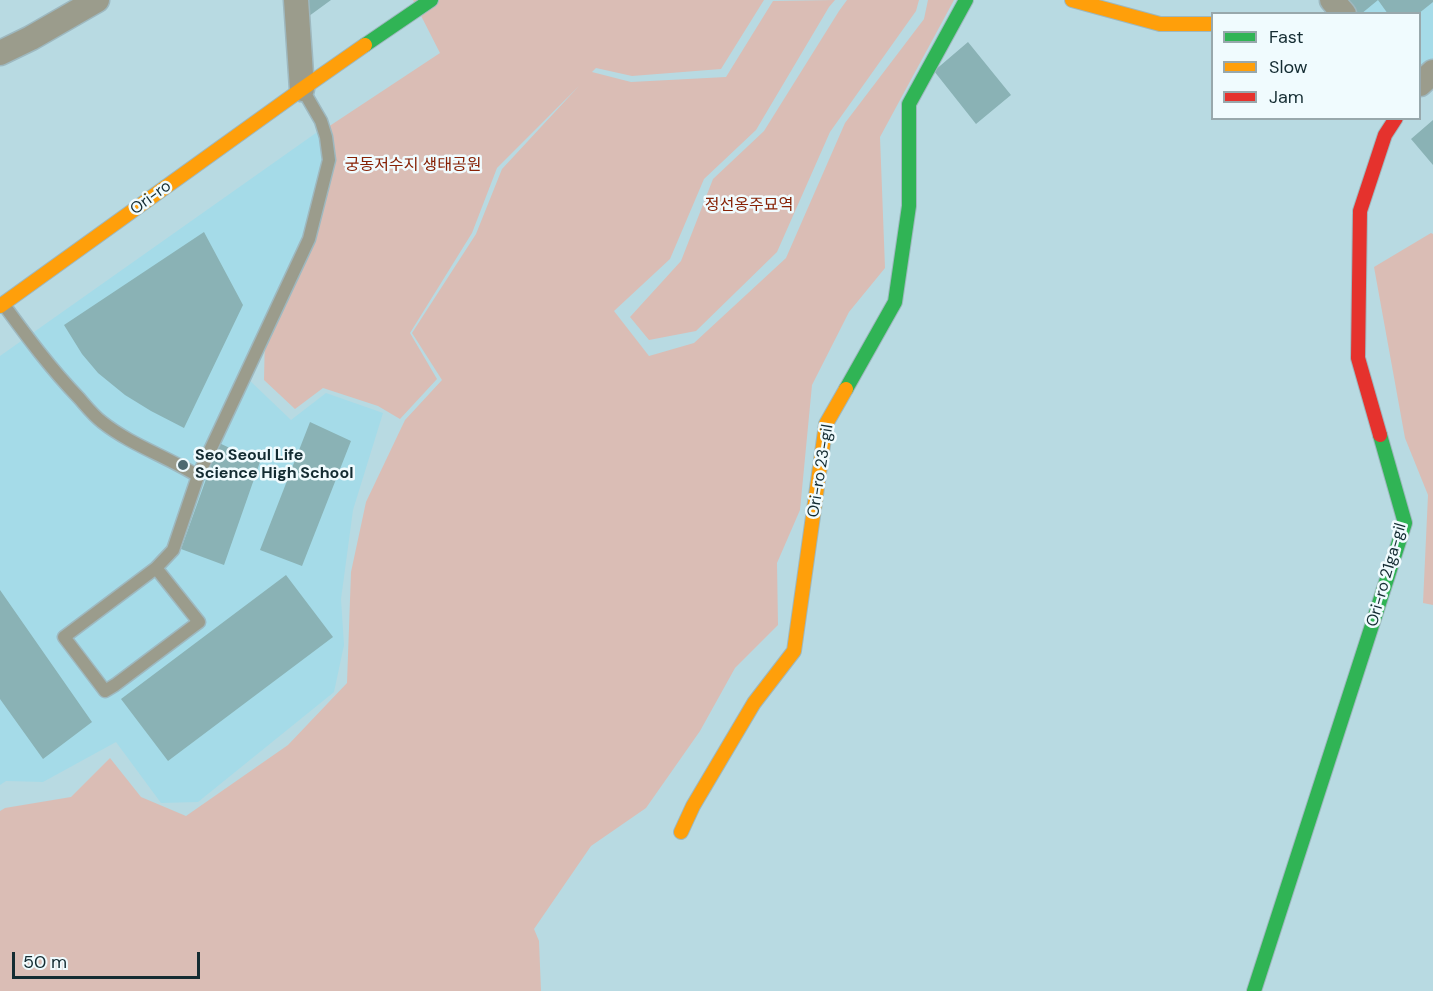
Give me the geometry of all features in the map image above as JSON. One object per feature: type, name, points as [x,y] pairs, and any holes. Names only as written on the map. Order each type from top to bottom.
[{"type":"street","points":[[0,53],[97,0]]},
{"type":"street","points":[[296,0],[302,89]]},
{"type":"street","name":"Ori-ro","points":[[2,305],[302,89],[431,0]]},
{"type":"street","name":"Ori-ro 23-gil","points":[[681,832],[693,806],[754,703],[794,651],[826,424],[895,302],[909,206],[909,104],[966,0]]},
{"type":"street","points":[[1072,0],[1160,24],[1211,24]]},
{"type":"street","points":[[1332,0],[1342,12]]},
{"type":"street","name":"Ori-ro 21ga-gil","points":[[1254,991],[1405,523],[1358,358],[1360,211],[1385,135],[1395,120]]},
{"type":"lane","points":[[156,568],[199,622],[105,691],[64,638],[156,568],[173,550],[198,476],[309,239],[329,160],[321,121],[302,89]]},
{"type":"lane","points":[[2,305],[42,357],[100,421],[135,444],[198,476]]},
{"type":"shaded area","points":[[1332,0],[1433,0],[1433,72],[1421,80],[1421,12],[1343,12]]},
{"type":"shaded area","name":"Seo Seoul Life Science High School","points":[[323,128],[328,159],[308,241],[245,376],[291,420],[326,393],[383,413],[353,510],[341,599],[344,645],[334,692],[198,802],[161,803],[116,742],[43,782],[6,781],[0,785],[0,356]]},
{"type":"green space","name":"궁동저수지 생태공원","points":[[413,0],[764,0],[721,69],[632,76],[596,68],[592,72],[631,82],[726,77],[773,1],[835,0],[756,130],[704,179],[670,259],[614,311],[649,356],[694,343],[786,258],[845,123],[924,19],[928,0],[954,0],[880,137],[885,268],[849,312],[812,385],[800,510],[777,563],[778,625],[735,668],[700,731],[646,808],[591,846],[534,929],[539,941],[541,991],[0,991],[0,811],[5,808],[71,797],[110,758],[141,797],[186,816],[288,745],[347,683],[351,572],[366,502],[405,420],[442,380],[412,333],[476,234],[502,169],[579,86],[497,168],[472,233],[410,333],[437,379],[400,419],[378,406],[323,388],[295,409],[264,380],[265,333],[313,247],[334,162],[328,127],[440,53]]},
{"type":"green space","name":"정선옹주묘역","points":[[847,0],[919,0],[916,11],[830,132],[777,252],[696,331],[649,340],[630,317],[681,261],[713,179],[764,131]]},
{"type":"green space","points":[[1431,233],[1433,234],[1433,605],[1423,603],[1428,495],[1405,438],[1374,267]]},
{"type":"building","points":[[299,0],[331,0],[305,19]]},
{"type":"building","points":[[1339,0],[1378,0],[1363,12],[1348,12]]},
{"type":"building","points":[[1378,0],[1433,0],[1420,12],[1387,12]]},
{"type":"building","points":[[968,42],[1011,95],[976,124],[934,71]]},
{"type":"building","points":[[1433,120],[1433,165],[1411,139]]},
{"type":"building","points":[[204,232],[243,305],[184,428],[125,395],[98,373],[82,354],[64,325]]},
{"type":"building","points":[[310,422],[351,441],[302,566],[260,550]]},
{"type":"building","points":[[219,443],[260,462],[224,565],[181,549]]},
{"type":"building","points":[[286,575],[333,637],[168,761],[121,699]]},
{"type":"building","points":[[0,590],[92,722],[43,759],[0,699]]},
{"type":"traffic: fast","points":[[365,45],[431,0]]},
{"type":"traffic: fast","points":[[846,389],[895,302],[909,206],[909,104],[966,0]]},
{"type":"traffic: fast","points":[[1254,991],[1405,523],[1380,435]]},
{"type":"traffic: slow","points":[[1072,0],[1160,24],[1211,24]]},
{"type":"traffic: slow","points":[[0,306],[365,45]]},
{"type":"traffic: slow","points":[[681,832],[693,806],[754,703],[794,651],[826,424],[846,389]]},
{"type":"traffic: jam","points":[[1380,435],[1358,358],[1360,211],[1385,135],[1395,120]]},
{"type":"place","name":"Seo Seoul Life Science High School","points":[[183,465]]}]
